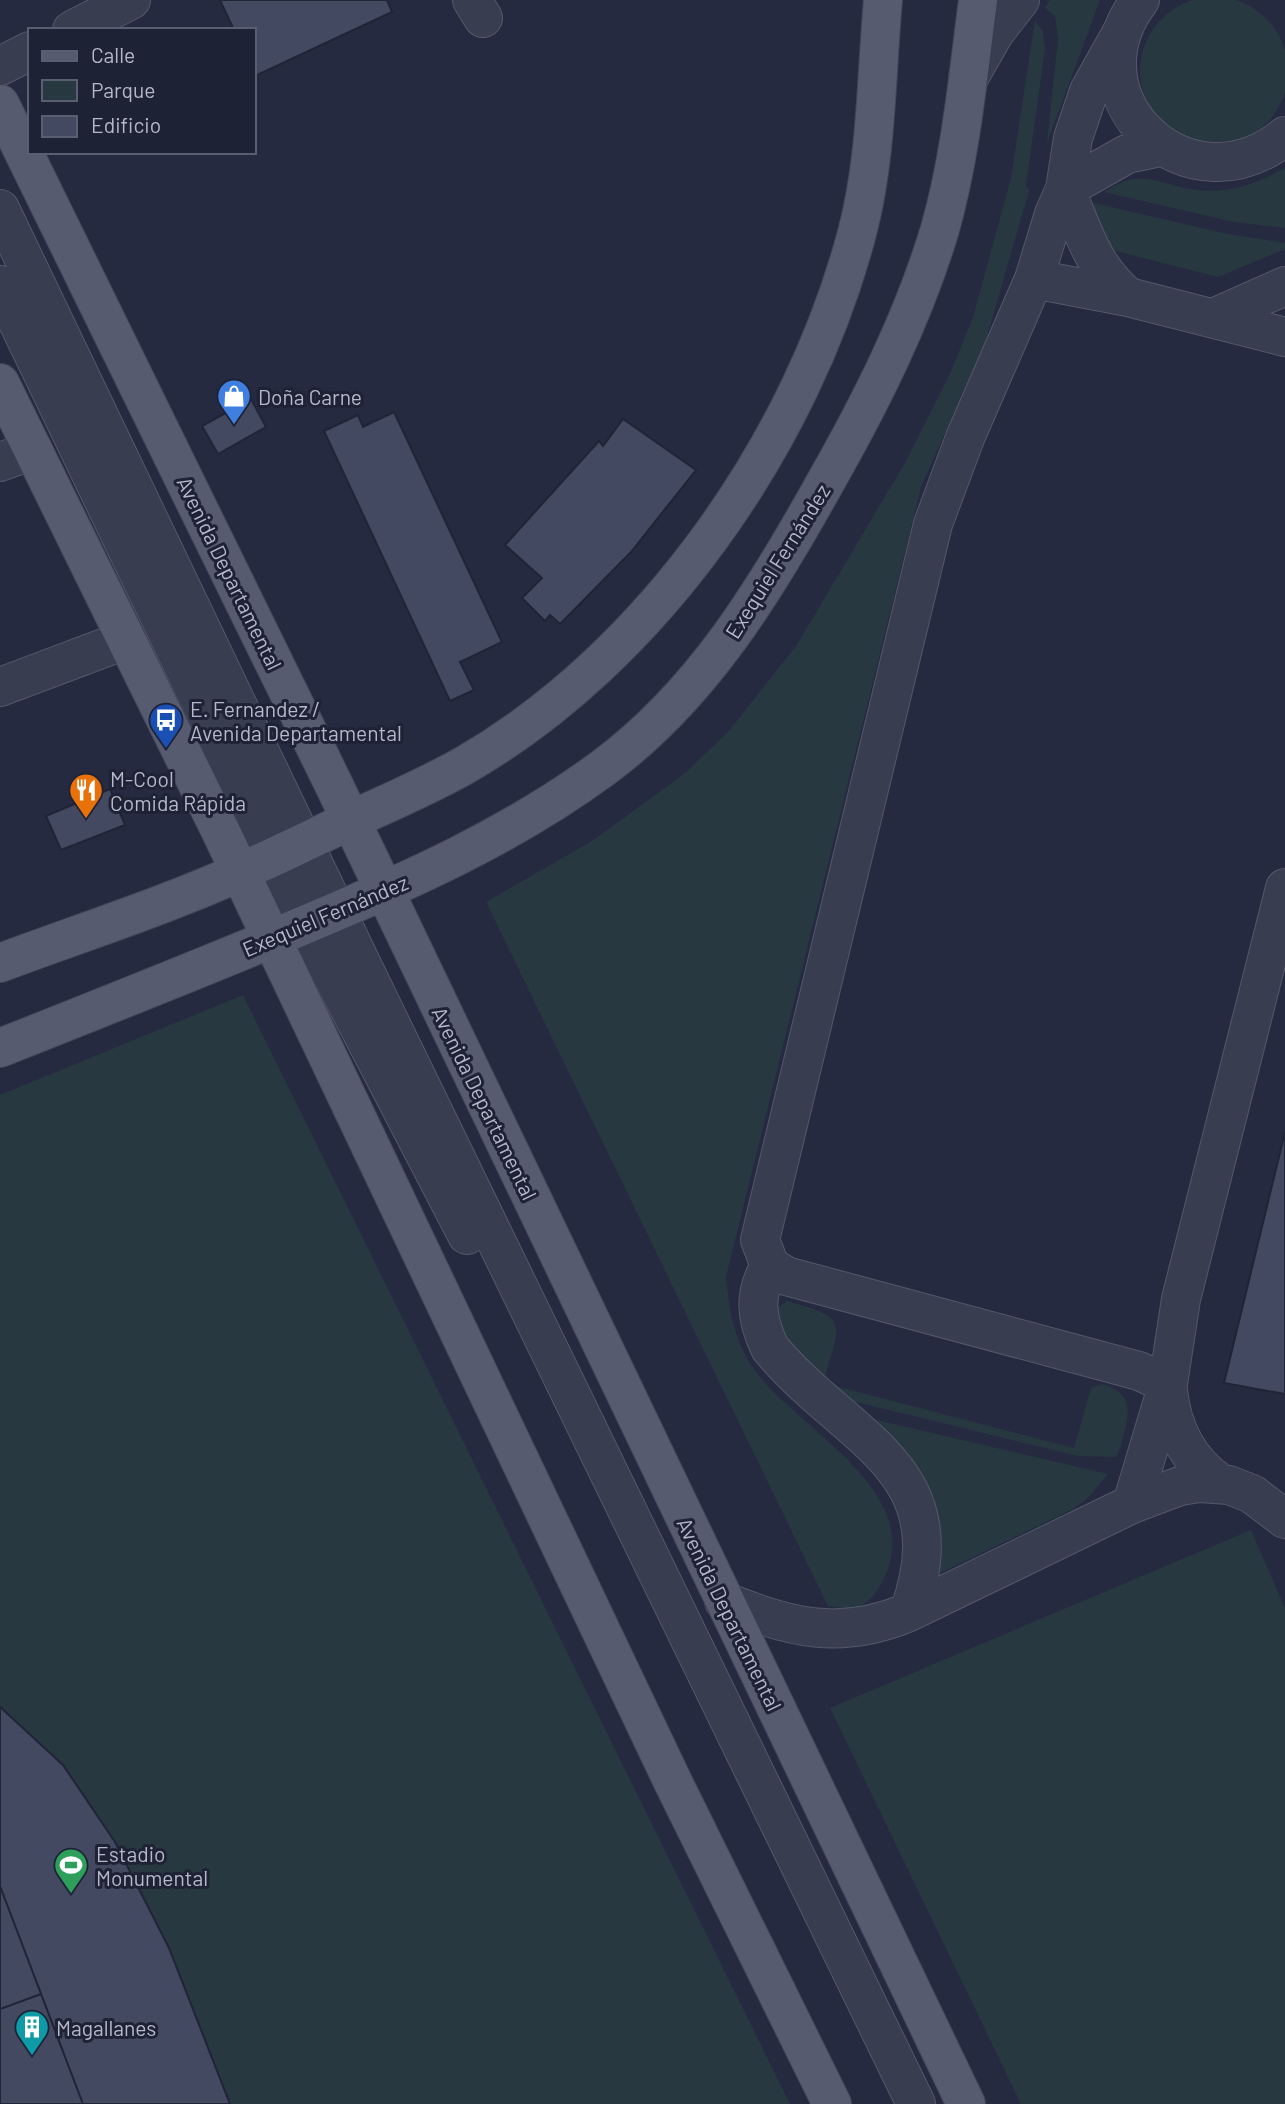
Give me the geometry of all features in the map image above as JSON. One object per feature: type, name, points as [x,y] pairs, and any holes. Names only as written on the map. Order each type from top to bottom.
[{"type":"main road","points":[[0,963],[240,872],[464,765],[538,717],[593,668],[645,616],[721,523],[761,459],[802,380],[836,299],[858,232],[873,143],[883,0]]},
{"type":"main road","name":"Exequiel Fernández","points":[[0,1048],[383,892],[492,839],[553,803],[606,766],[661,716],[727,642],[795,537],[862,417],[902,332],[940,228],[955,164],[978,0]]},
{"type":"main road","name":"Avenida Departamental","points":[[0,104],[349,821],[966,2104]]},
{"type":"main road","points":[[0,383],[16,456],[125,640],[240,872],[672,1780],[832,2104]]},
{"type":"street","points":[[76,28],[131,0]]},
{"type":"street","points":[[968,79],[995,32],[1020,0]]},
{"type":"street","points":[[1131,16],[1117,69],[1120,87],[1135,121],[1161,146],[1185,158],[1225,162],[1262,152],[1285,136]]},
{"type":"street","points":[[1131,16],[1102,64],[1084,105],[1073,138],[1065,189],[1054,214],[1034,279],[965,438],[933,524],[761,1231],[763,1251],[770,1266],[794,1279],[1139,1371],[1168,1384]]},
{"type":"street","points":[[0,66],[28,52]]},
{"type":"street","points":[[1065,189],[1127,154],[1161,146]]},
{"type":"street","points":[[1065,189],[1095,261],[1103,274],[1128,297]]},
{"type":"street","points":[[0,209],[290,849],[809,1919],[871,2059],[887,2104]]},
{"type":"street","points":[[1034,279],[1128,297],[1285,337]]},
{"type":"street","points":[[0,285],[290,849]]},
{"type":"street","points":[[1213,318],[1285,286]]},
{"type":"street","points":[[0,687],[125,640]]},
{"type":"street","points":[[1132,1504],[1168,1384],[1181,1299],[1285,888]]},
{"type":"street","points":[[322,917],[695,1644],[916,2104]]},
{"type":"street","points":[[770,1266],[763,1278],[757,1306],[762,1331],[770,1348],[896,1469],[914,1499],[920,1516],[922,1566],[909,1612]]},
{"type":"street","points":[[1168,1384],[1179,1435],[1198,1466],[1220,1483]]},
{"type":"street","points":[[643,1433],[695,1644]]},
{"type":"street","points":[[724,1601],[788,1624],[831,1629],[872,1626],[909,1612],[1132,1504],[1190,1484],[1220,1483],[1252,1493],[1285,1519]]},
{"type":"street","points":[[770,1697],[886,2040]]},
{"type":"green space","points":[[1200,-1],[1228,-1],[1242,3],[1266,19],[1282,43],[1286,57],[1286,85],[1282,99],[1266,123],[1242,139],[1214,145],[1186,139],[1162,123],[1146,99],[1140,71],[1146,43],[1162,19],[1186,3]]},
{"type":"green space","points":[[1050,0],[1100,0],[1047,143],[1058,39],[1055,16],[1045,8]]},
{"type":"green space","points":[[1035,20],[1043,32],[1045,49],[1026,185],[1029,191],[986,340],[921,487],[726,1277],[734,1324],[741,1346],[753,1368],[773,1391],[851,1463],[873,1490],[888,1518],[892,1548],[878,1589],[862,1605],[847,1608],[828,1606],[486,902],[592,841],[684,774],[728,732],[796,646],[905,463],[949,376],[973,317],[1011,178]]},
{"type":"green space","points":[[1285,168],[1285,228],[1234,222],[1104,192],[1118,184],[1140,179],[1197,190],[1231,189],[1254,183]]},
{"type":"green space","points":[[1094,203],[1223,233],[1285,243],[1285,249],[1218,277],[1104,248],[1088,214]]},
{"type":"green space","name":"Estadio Monumental","points":[[243,995],[790,2104],[0,2104],[0,1095]]},
{"type":"green space","points":[[787,1301],[822,1313],[831,1319],[835,1326],[834,1346],[824,1381],[778,1334],[774,1310]]},
{"type":"green space","points":[[1102,1384],[1117,1391],[1126,1401],[1128,1413],[1125,1430],[1116,1457],[1078,1456],[848,1400],[835,1386],[1074,1448],[1091,1388]]},
{"type":"green space","points":[[872,1419],[1108,1474],[1088,1498],[1071,1510],[938,1574]]},
{"type":"green space","points":[[1251,1530],[1285,1608],[1285,2104],[1021,2104],[830,1708]]},
{"type":"building","points":[[220,0],[387,0],[392,12],[256,76],[256,28],[233,28]]},
{"type":"building","name":"Doña Carne","points":[[251,399],[266,427],[218,454],[202,426]]},
{"type":"building","points":[[394,412],[502,642],[460,662],[474,690],[450,701],[324,431],[358,415],[363,427]]},
{"type":"building","points":[[623,419],[696,470],[631,552],[560,624],[550,615],[545,621],[522,598],[542,578],[505,545],[599,441],[603,446]]},
{"type":"building","name":"M-Cool Comida Rápida","points":[[110,789],[125,825],[61,850],[46,816]]},
{"type":"building","points":[[1285,1132],[1285,1394],[1224,1383]]},
{"type":"building","name":"Estadio Monumental","points":[[0,1707],[63,1765],[115,1842],[169,1948],[230,2104],[83,2104],[0,1886]]},
{"type":"building","name":"Magallanes","points":[[0,1886],[41,1994],[83,2104],[0,2104]]},
{"type":"building","points":[[0,1886],[41,1994],[0,2009]]},
{"type":"building","name":"Magallanes","points":[[41,1994],[83,2104],[0,2104],[0,2009]]},
{"type":"place","name":"Doña Carne","points":[[234,426]]},
{"type":"place","name":"E. Fernandez / Avenida Departamental","points":[[166,750]]},
{"type":"place","name":"M-Cool Comida Rápida","points":[[86,820]]},
{"type":"place","name":"Estadio Monumental","points":[[71,1895]]},
{"type":"place","name":"Magallanes","points":[[32,2057]]}]
